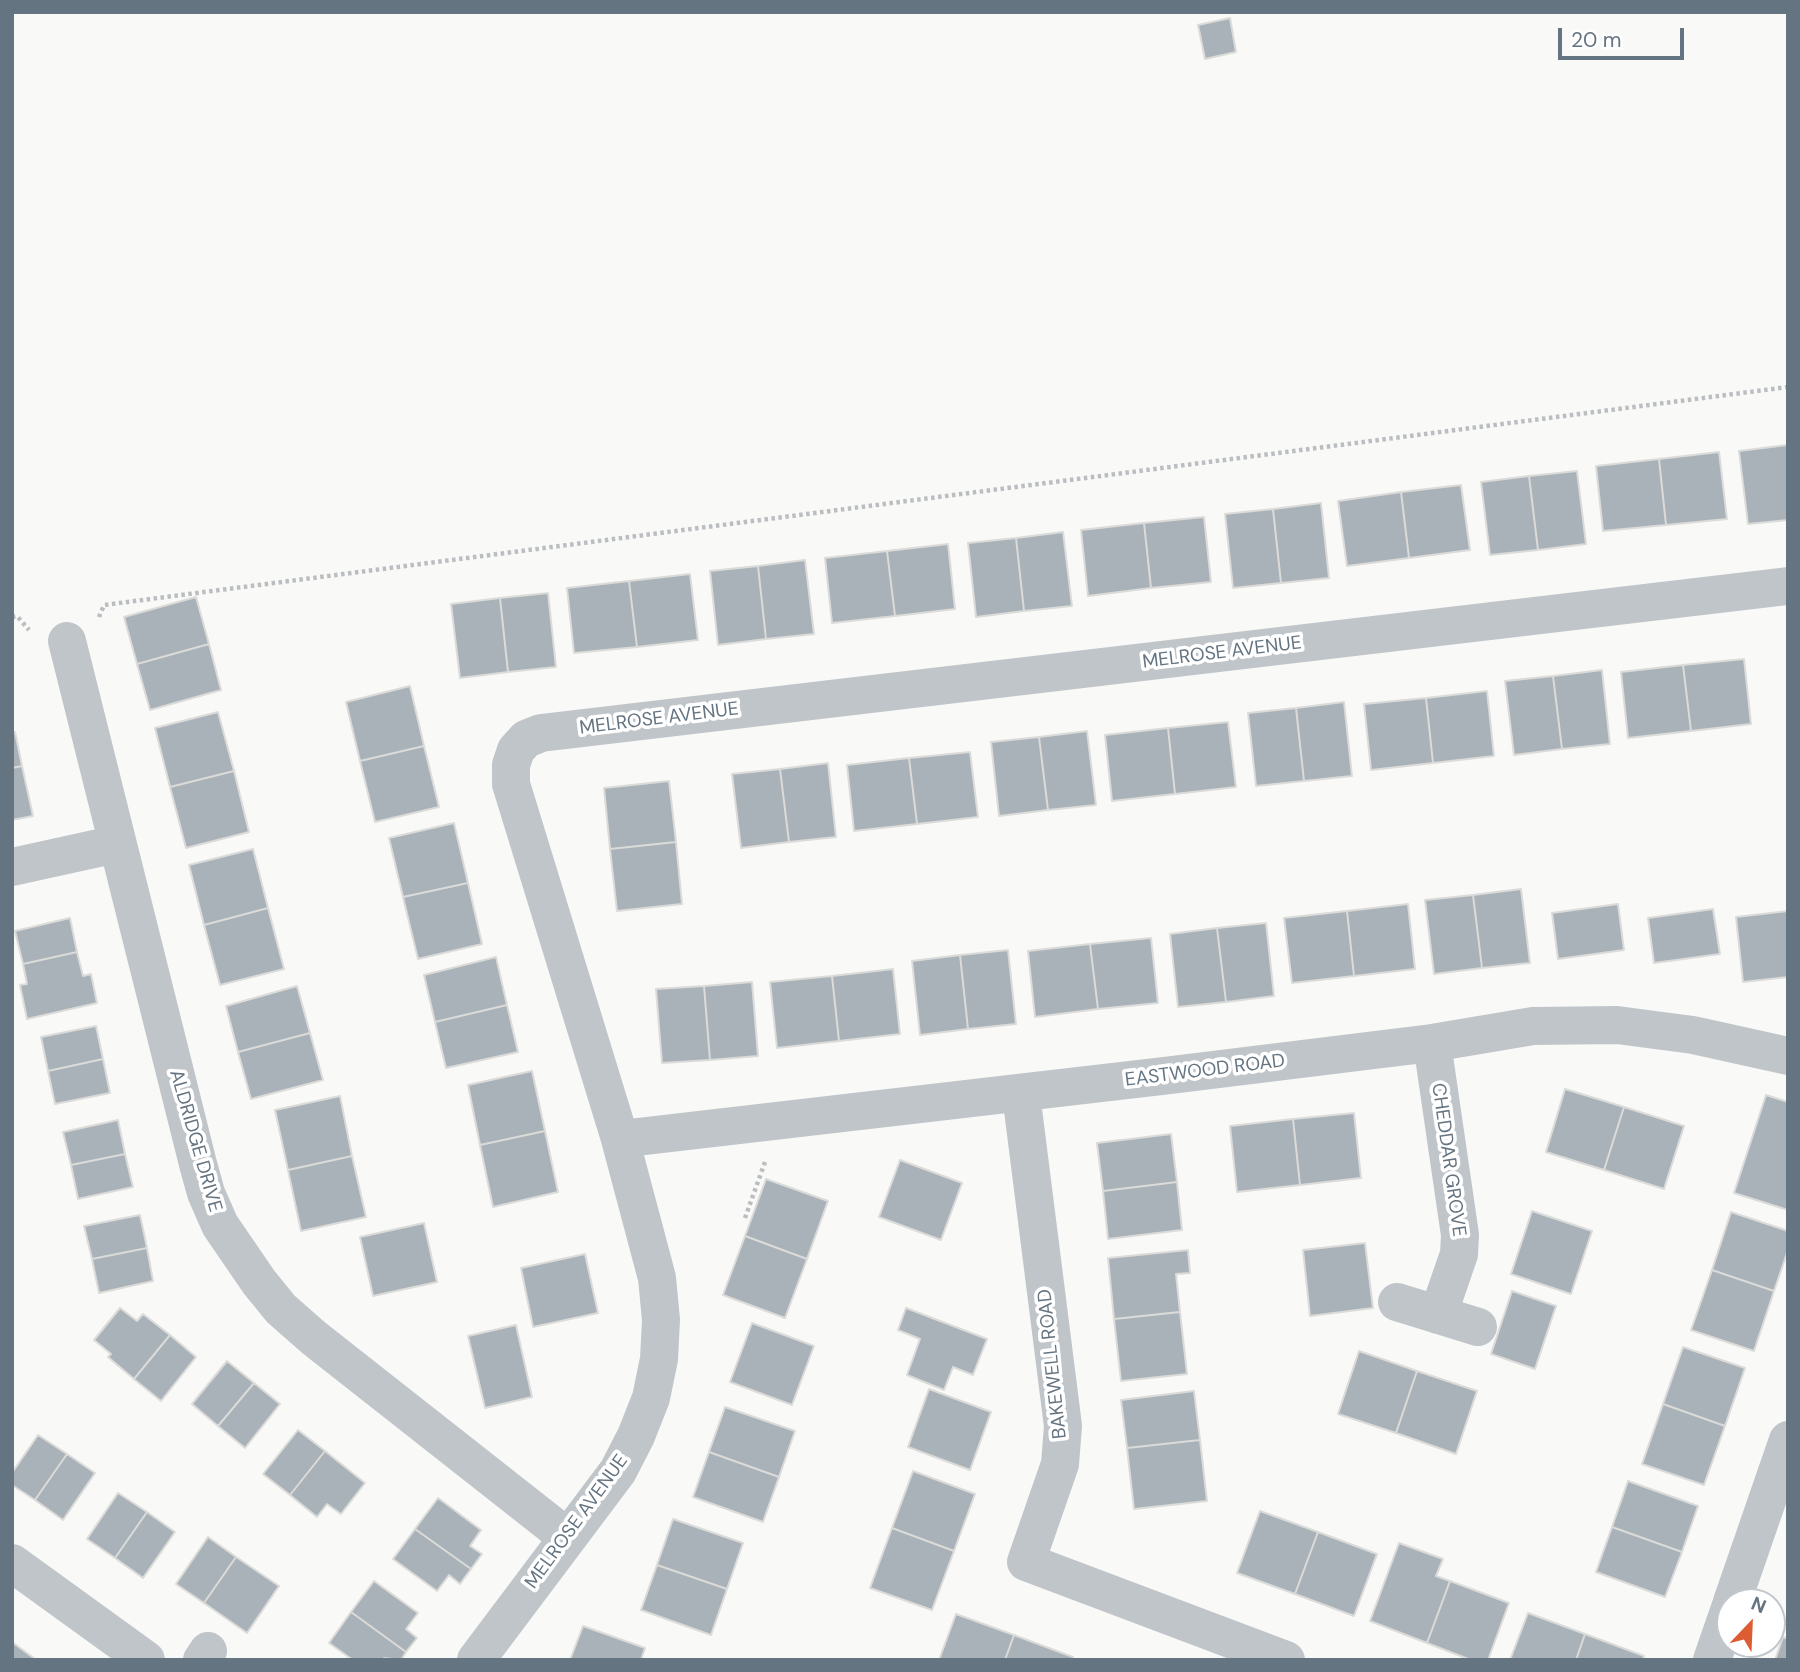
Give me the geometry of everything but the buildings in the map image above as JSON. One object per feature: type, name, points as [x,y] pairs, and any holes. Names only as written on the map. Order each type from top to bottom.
[{"type":"street","name":"MELROSE AVENUE","points":[[476,1660],[618,1471],[651,1398],[659,1359],[661,1320],[657,1278],[620,1139],[511,784],[511,765],[516,750],[526,738],[555,731],[1788,586]]},
{"type":"street","name":"ALDRIDGE DRIVE","points":[[66,630],[117,844],[206,1193],[220,1225],[237,1253],[281,1309],[314,1338],[567,1536]]},
{"type":"street","points":[[12,867],[117,844]]},
{"type":"street","name":"EASTWOOD ROAD","points":[[620,1139],[1021,1094],[1432,1043],[1533,1026],[1617,1025],[1693,1035],[1788,1056]]},
{"type":"street","name":"CHEDDAR GROVE","points":[[1432,1043],[1460,1235],[1459,1254],[1438,1315]]},
{"type":"street","name":"BAKEWELL ROAD","points":[[1021,1094],[1063,1426],[1060,1464],[1026,1562],[1286,1660]]},
{"type":"street","points":[[1397,1302],[1478,1327]]},
{"type":"street","points":[[1737,1588],[1788,1440]]},
{"type":"street","points":[[12,1563],[146,1660]]},
{"type":"path","points":[[12,617],[17,616],[66,630],[1788,387]]},
{"type":"path","points":[[745,1218],[767,1157]]}]
